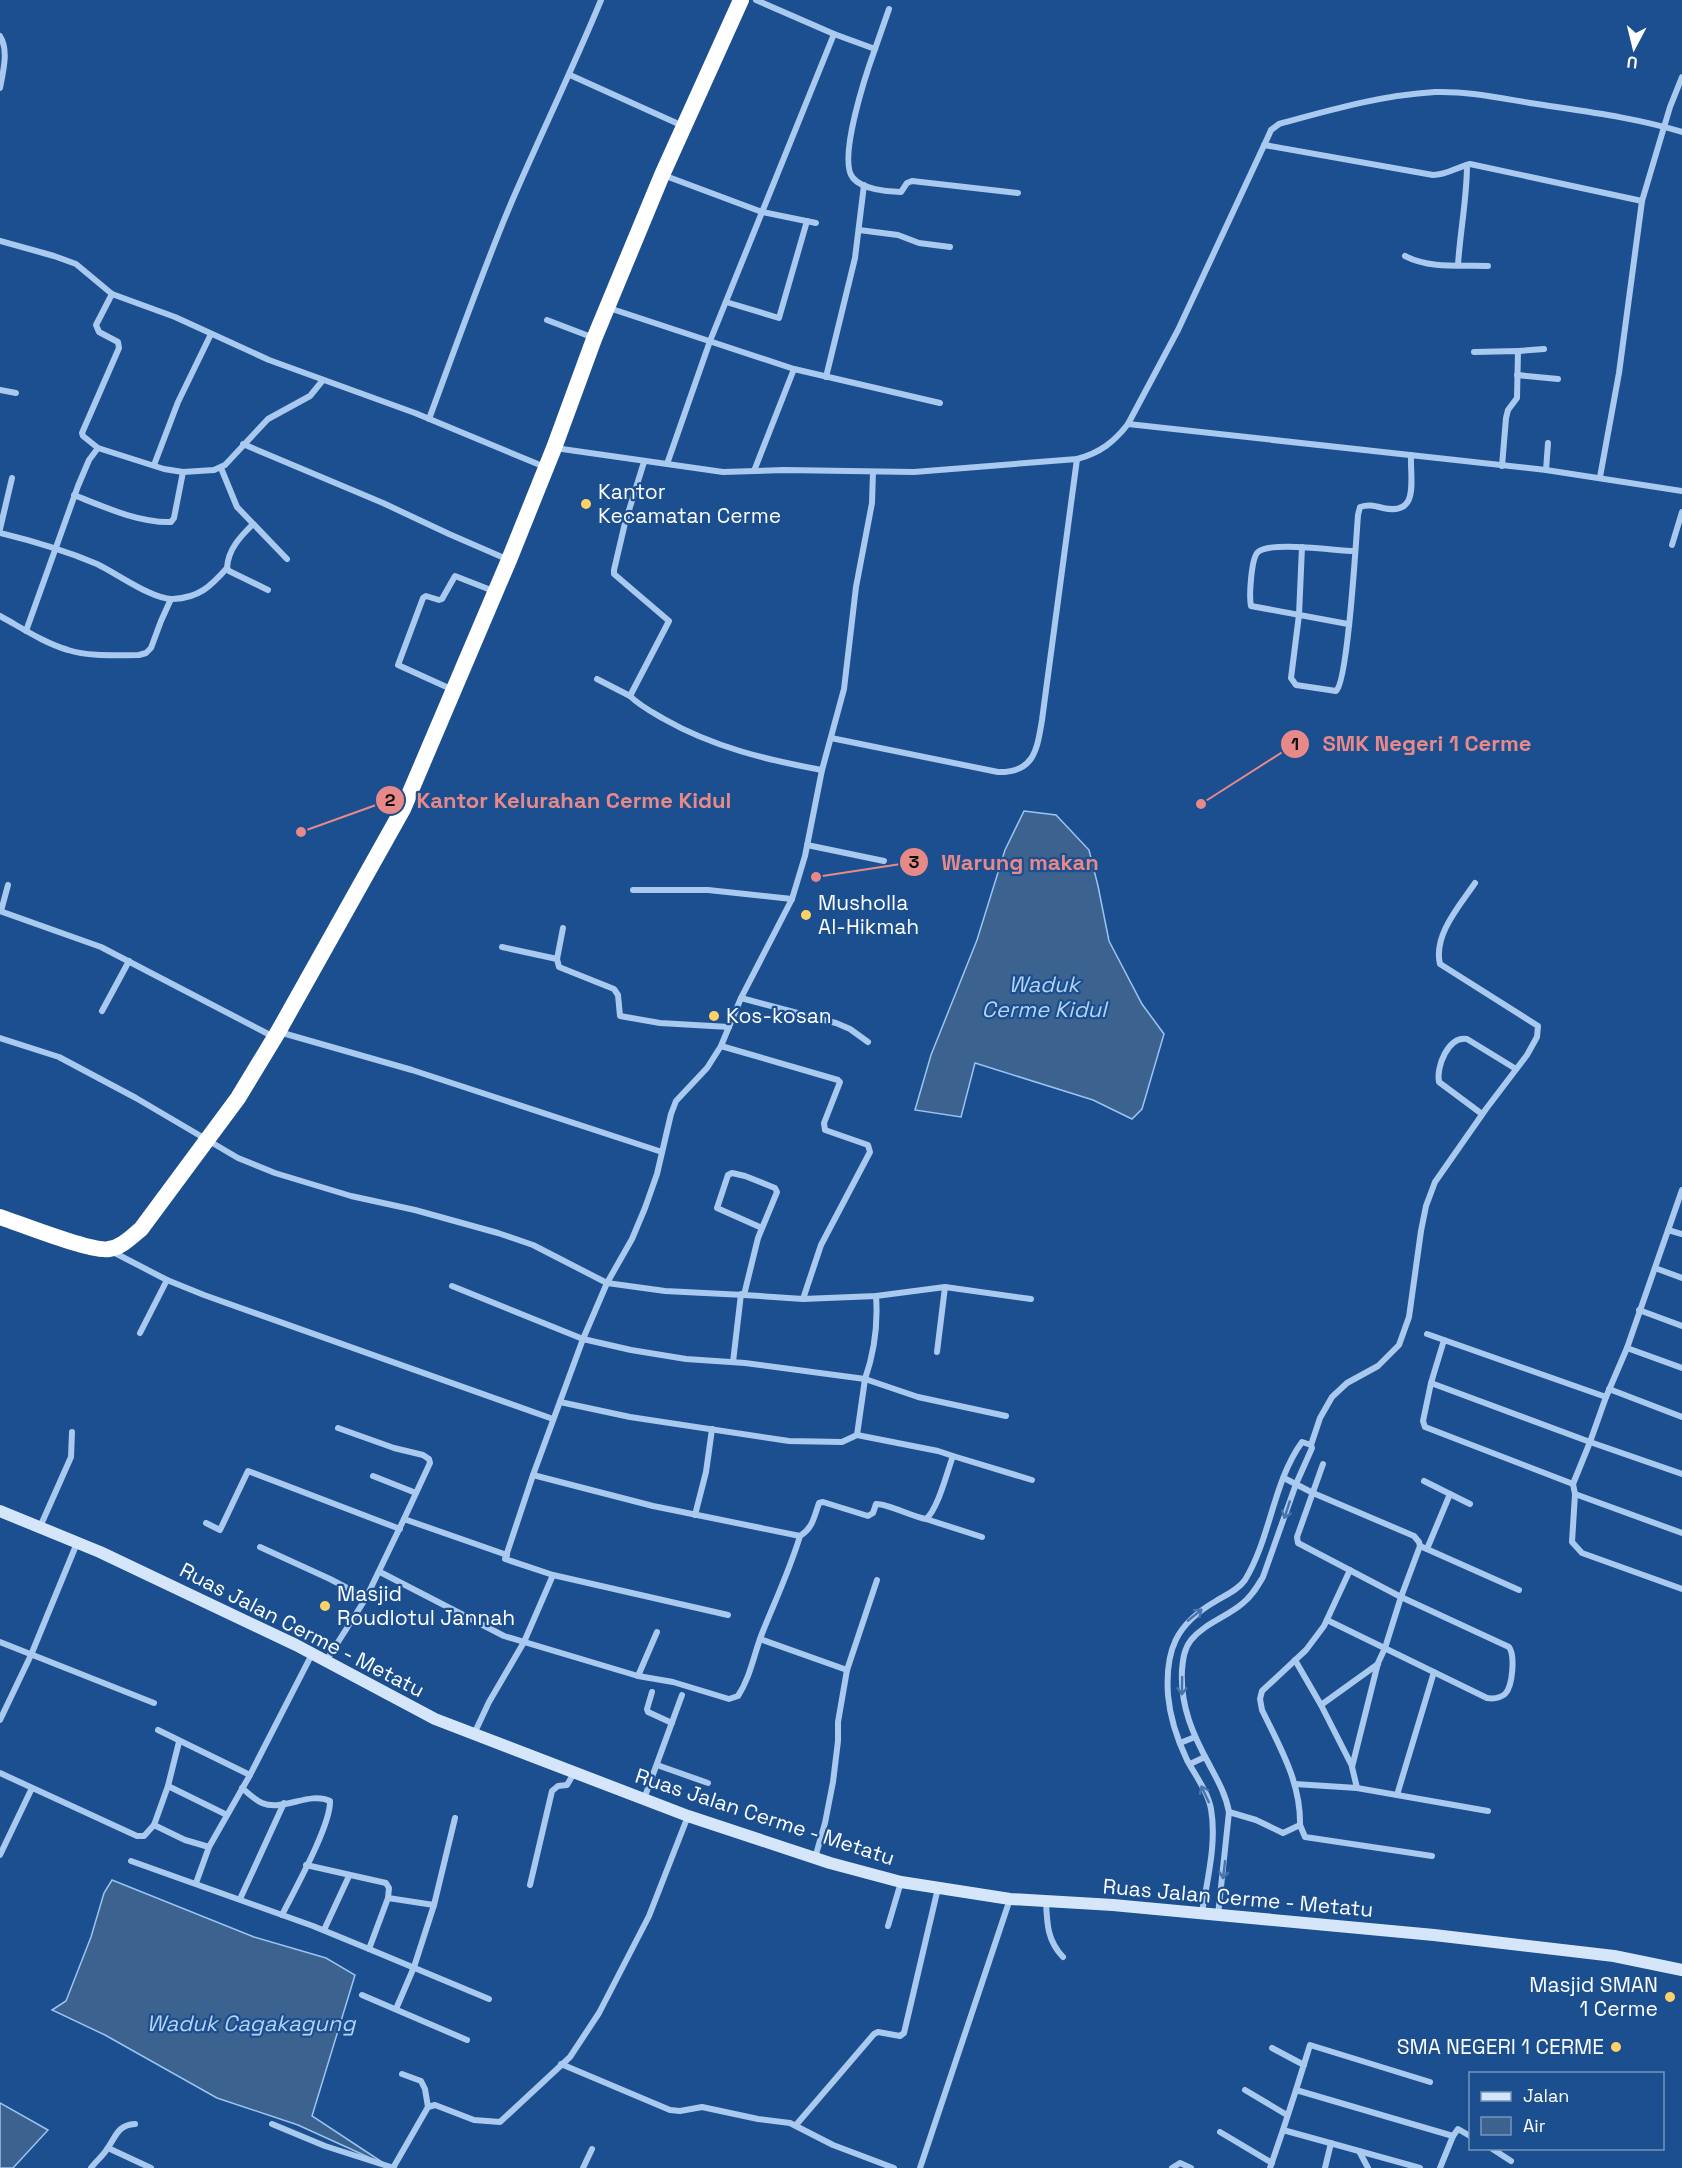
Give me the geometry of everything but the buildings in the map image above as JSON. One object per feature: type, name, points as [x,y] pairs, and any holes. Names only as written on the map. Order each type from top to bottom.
[{"type":"highway","points":[[0,1217],[91,1248],[108,1250],[128,1241],[141,1229],[208,1141],[277,1035],[403,809],[496,592],[554,448],[594,339],[662,174],[741,0]]},
{"type":"main road","name":"Ruas Jalan Cerme - Metatu","points":[[0,1510],[77,1543],[312,1654],[435,1719],[688,1816],[815,1858],[901,1882],[1010,1899],[1434,1935],[1614,1956],[1682,1970]]},
{"type":"street","points":[[429,419],[478,285],[601,0]]},
{"type":"street","points":[[756,0],[875,49]]},
{"type":"street","points":[[889,9],[868,67],[849,145],[848,170],[854,181],[901,192],[912,181],[1018,193]]},
{"type":"street","points":[[667,464],[710,341],[834,34]]},
{"type":"street","points":[[0,36],[4,51],[0,88]]},
{"type":"street","points":[[570,75],[684,127]]},
{"type":"street","points":[[1600,477],[1619,373],[1642,201],[1682,77]]},
{"type":"street","points":[[554,448],[723,472],[914,472],[1077,459],[1098,452],[1118,437],[1128,424],[1187,311],[1271,130],[1279,124],[1346,106],[1409,94],[1438,92],[1514,100],[1617,116],[1682,132]]},
{"type":"street","points":[[1264,145],[1433,175],[1440,175],[1467,165],[1479,166],[1642,201]]},
{"type":"street","points":[[1458,265],[1467,165]]},
{"type":"street","points":[[662,174],[762,212],[816,223]]},
{"type":"street","points":[[826,377],[855,258],[864,185]]},
{"type":"street","points":[[726,302],[779,318],[807,221]]},
{"type":"street","points":[[859,230],[898,235],[919,243],[950,247]]},
{"type":"street","points":[[0,242],[48,254],[75,264],[112,294],[269,360],[429,419],[546,467]]},
{"type":"street","points":[[1405,256],[1426,263],[1488,266]]},
{"type":"street","points":[[112,294],[96,325],[99,332],[118,342],[118,348],[82,433],[98,448],[183,472],[202,472],[221,468],[268,419],[310,396],[323,380]]},
{"type":"street","points":[[607,307],[794,369],[940,404]]},
{"type":"street","points":[[547,320],[594,339]]},
{"type":"street","points":[[154,465],[178,402],[211,334]]},
{"type":"street","points":[[1474,352],[1544,349]]},
{"type":"street","points":[[1502,466],[1506,418],[1516,398],[1518,351]]},
{"type":"street","points":[[754,471],[794,369]]},
{"type":"street","points":[[1517,375],[1558,379]]},
{"type":"street","points":[[0,390],[16,393]]},
{"type":"street","points":[[1128,424],[1246,435],[1546,470],[1682,490]]},
{"type":"street","points":[[1546,470],[1548,443]]},
{"type":"street","points":[[243,444],[383,503],[509,560]]},
{"type":"street","points":[[26,631],[74,495],[89,460],[98,448]]},
{"type":"street","points":[[1302,547],[1299,615],[1291,678],[1296,685],[1336,691],[1339,689],[1348,624],[1360,507],[1368,504],[1395,510],[1404,508],[1409,501],[1411,455]]},
{"type":"street","points":[[831,738],[998,772],[1019,770],[1032,758],[1038,747],[1077,459]]},
{"type":"street","points":[[630,696],[669,621],[614,574],[625,524],[644,462]]},
{"type":"street","points":[[221,468],[237,507],[287,559]]},
{"type":"street","points":[[74,495],[120,512],[171,522],[174,518],[183,472]]},
{"type":"street","points":[[728,1615],[553,1575],[506,1559],[532,1475],[583,1339],[608,1282],[632,1239],[657,1174],[676,1101],[707,1068],[721,1046],[741,998],[792,899],[807,845],[822,770],[844,689],[856,586],[872,503],[873,472]]},
{"type":"street","points":[[12,478],[0,531],[95,563],[138,587],[171,599],[203,592],[227,567],[238,539],[253,524]]},
{"type":"street","points":[[1672,545],[1682,512]]},
{"type":"street","points":[[1348,624],[1251,606],[1253,561],[1260,550],[1278,548],[1302,547],[1355,551]]},
{"type":"street","points":[[227,567],[229,571],[268,590]]},
{"type":"street","points":[[455,690],[398,665],[423,598],[426,596],[442,599],[455,576],[496,592]]},
{"type":"street","points":[[0,616],[68,650],[91,654],[139,655],[151,648],[171,599]]},
{"type":"street","points":[[597,679],[694,735],[761,758],[822,770]]},
{"type":"street","points":[[807,845],[884,861]]},
{"type":"street","points":[[1218,1915],[1229,1812],[1227,1797],[1187,1718],[1182,1696],[1182,1665],[1185,1649],[1193,1638],[1216,1620],[1244,1603],[1256,1590],[1270,1560],[1296,1484],[1312,1448],[1320,1418],[1332,1397],[1347,1383],[1378,1366],[1399,1345],[1411,1309],[1426,1206],[1435,1182],[1537,1037],[1538,1026],[1440,964],[1439,952],[1448,925],[1475,883]]},
{"type":"street","points":[[8,885],[0,911],[101,947],[277,1035],[412,1070],[662,1152]]},
{"type":"street","points":[[633,890],[708,890],[792,899]]},
{"type":"street","points":[[563,928],[557,959],[559,967],[614,989],[618,995],[618,1014],[622,1017],[660,1023],[729,1027]]},
{"type":"street","points":[[502,947],[557,959]]},
{"type":"street","points":[[102,1011],[129,961]]},
{"type":"street","points":[[741,998],[836,1023],[850,1029],[868,1042]]},
{"type":"street","points":[[0,1038],[59,1057],[136,1098],[238,1158],[295,1180],[351,1196],[434,1215],[533,1245],[608,1282],[665,1291],[803,1299],[876,1296],[945,1287],[1031,1299]]},
{"type":"street","points":[[1482,1114],[1439,1082],[1437,1073],[1440,1063],[1453,1042],[1460,1038],[1467,1039],[1516,1069]]},
{"type":"street","points":[[721,1046],[838,1080],[840,1082],[824,1124],[825,1130],[868,1145],[870,1152],[817,1254],[803,1299]]},
{"type":"street","points":[[733,1362],[742,1294],[754,1250],[776,1196],[776,1188],[737,1173],[728,1175],[717,1208],[762,1228]]},
{"type":"street","points":[[1682,1193],[1627,1348],[1573,1484],[1575,1494],[1572,1542],[1582,1553],[1682,1589]]},
{"type":"street","points":[[1668,1230],[1682,1234]]},
{"type":"street","points":[[108,1250],[167,1280],[293,1328],[353,1347],[553,1419]]},
{"type":"street","points":[[1655,1268],[1682,1278]]},
{"type":"street","points":[[141,1333],[167,1280]]},
{"type":"street","points":[[452,1286],[583,1339],[659,1355],[866,1379],[918,1397],[1006,1416]]},
{"type":"street","points":[[937,1352],[945,1287]]},
{"type":"street","points":[[857,1435],[873,1344],[876,1296]]},
{"type":"street","points":[[1639,1310],[1682,1326]]},
{"type":"street","points":[[1427,1334],[1606,1397]]},
{"type":"street","points":[[1444,1340],[1431,1383],[1424,1421],[1425,1427],[1573,1484]]},
{"type":"street","points":[[1627,1348],[1682,1368]]},
{"type":"street","points":[[1431,1383],[1682,1474]]},
{"type":"street","points":[[1609,1389],[1682,1417]]},
{"type":"street","points":[[560,1402],[630,1417],[789,1441],[842,1442],[857,1435],[938,1451],[1032,1480]]},
{"type":"street","points":[[326,1661],[380,1572],[430,1463],[429,1459],[339,1428]]},
{"type":"street","points":[[695,1515],[706,1472],[712,1429]]},
{"type":"street","points":[[40,1527],[71,1456],[72,1432]]},
{"type":"street","points":[[1202,1914],[1213,1832],[1211,1807],[1180,1743],[1171,1716],[1168,1693],[1169,1665],[1174,1639],[1188,1620],[1243,1583],[1262,1543],[1284,1478],[1300,1444],[1302,1442],[1311,1445]]},
{"type":"street","points":[[926,1519],[930,1517],[938,1498],[952,1456]]},
{"type":"street","points":[[1323,1464],[1297,1537],[1298,1543],[1401,1597],[1501,1642],[1512,1650],[1509,1689],[1505,1694],[1493,1699],[1486,1698],[1327,1620]]},
{"type":"street","points":[[206,1523],[220,1530],[248,1471],[400,1528]]},
{"type":"street","points":[[532,1475],[695,1515],[800,1536]]},
{"type":"street","points":[[373,1476],[416,1493]]},
{"type":"street","points":[[1284,1478],[1313,1493],[1414,1536],[1420,1546],[1378,1664],[1352,1767]]},
{"type":"street","points":[[1424,1481],[1470,1504]]},
{"type":"street","points":[[1427,1549],[1450,1494]]},
{"type":"street","points":[[1575,1494],[1682,1533]]},
{"type":"street","points":[[380,1572],[504,1636],[638,1676],[673,1682],[729,1699],[738,1696],[744,1686],[760,1639],[788,1575],[800,1536],[812,1526],[819,1503],[823,1502],[868,1516],[873,1513],[876,1504],[882,1503],[903,1513],[982,1537]]},
{"type":"street","points":[[404,1519],[507,1555]]},
{"type":"street","points":[[0,1720],[31,1655],[77,1543]]},
{"type":"street","points":[[1420,1546],[1519,1590]]},
{"type":"street","points":[[260,1547],[366,1598]]},
{"type":"street","points":[[1350,1570],[1327,1620],[1306,1650],[1266,1685],[1260,1699],[1262,1710],[1293,1776],[1300,1825],[1305,1837],[1432,1856]]},
{"type":"street","points":[[474,1734],[489,1702],[524,1642],[553,1575]]},
{"type":"street","points":[[815,1858],[833,1782],[838,1741],[837,1726],[847,1670],[877,1580]]},
{"type":"street","points":[[638,1676],[657,1632]]},
{"type":"street","points":[[760,1639],[847,1670]]},
{"type":"street","points":[[1174,1639],[1185,1649]]},
{"type":"street","points":[[0,1642],[154,1703]]},
{"type":"street","points":[[196,1883],[209,1847],[250,1775],[312,1654]]},
{"type":"street","points":[[1295,1660],[1352,1767],[1357,1788]]},
{"type":"street","points":[[1321,1705],[1378,1664]]},
{"type":"street","points":[[1397,1795],[1434,1672]]},
{"type":"street","points":[[652,1692],[648,1712],[672,1723]]},
{"type":"street","points":[[644,1799],[682,1695]]},
{"type":"street","points":[[158,1730],[250,1775]]},
{"type":"street","points":[[1180,1743],[1196,1737]]},
{"type":"street","points":[[0,1773],[137,1836],[144,1836],[154,1825],[168,1786],[179,1742]]},
{"type":"street","points":[[1190,1764],[1205,1757]]},
{"type":"street","points":[[657,1765],[708,1783]]},
{"type":"street","points":[[530,1885],[552,1791],[558,1786],[567,1785],[574,1773]]},
{"type":"street","points":[[1295,1784],[1357,1788],[1488,1811]]},
{"type":"street","points":[[168,1786],[227,1815]]},
{"type":"street","points":[[0,1855],[32,1788]]},
{"type":"street","points":[[242,1788],[262,1803],[271,1805],[315,1799],[330,1801],[329,1814],[282,1915]]},
{"type":"street","points":[[240,1899],[284,1803]]},
{"type":"street","points":[[1229,1812],[1256,1820],[1283,1833],[1300,1825]]},
{"type":"street","points":[[428,2107],[435,2105],[474,2120],[500,2122],[579,2044],[599,2013],[638,1940],[688,1816]]},
{"type":"street","points":[[396,2009],[414,1967],[434,1905],[455,1818]]},
{"type":"street","points":[[154,1825],[185,1840],[209,1847]]},
{"type":"street","points":[[131,1861],[324,1930],[489,1999]]},
{"type":"street","points":[[306,1864],[386,1883],[389,1888],[388,1898],[369,1949]]},
{"type":"street","points":[[324,1930],[349,1876]]},
{"type":"street","points":[[888,1926],[901,1882]]},
{"type":"street","points":[[796,2125],[874,2034],[878,2032],[900,2036],[904,2033],[938,1888]]},
{"type":"street","points":[[388,1898],[434,1905]]},
{"type":"street","points":[[920,2168],[1010,1899]]},
{"type":"street","points":[[1046,1901],[1049,1936],[1063,1957]]},
{"type":"street","points":[[362,1995],[467,2040]]},
{"type":"street","points":[[1220,2132],[1271,2165],[1310,2045],[1430,2082]]},
{"type":"street","points":[[1272,2048],[1304,2065]]},
{"type":"street","points":[[561,2064],[670,2110],[702,2108],[790,2123],[832,2145],[894,2168]]},
{"type":"street","points":[[272,2124],[325,2146],[394,2168],[428,2107],[425,2089],[421,2082],[402,2074]]},
{"type":"street","points":[[1245,2090],[1287,2115]]},
{"type":"street","points":[[1296,2090],[1453,2136]]},
{"type":"street","points":[[91,2168],[121,2128],[135,2124]]},
{"type":"street","points":[[1440,2168],[1458,2129],[1469,2135]]},
{"type":"street","points":[[1283,2130],[1420,2168]]},
{"type":"street","points":[[1325,2168],[1331,2143]]},
{"type":"street","points":[[108,2148],[152,2168]]},
{"type":"street","points":[[583,2168],[592,2149]]},
{"type":"street","points":[[1494,2150],[1511,2161]]},
{"type":"street","points":[[1359,2151],[1368,2168]]},
{"type":"street","points":[[1172,2168],[1179,2163],[1191,2168]]},
{"type":"water","name":"Waduk Cerme Kidul","points":[[1024,811],[1056,815],[1089,850],[1109,941],[1142,1004],[1164,1034],[1142,1109],[1132,1119],[1093,1100],[975,1063],[961,1117],[915,1110],[931,1055],[977,940],[1005,850]]},
{"type":"water","name":"Waduk Cagakagung","points":[[112,1880],[254,1937],[326,1958],[355,1975],[312,2116],[388,2166],[298,2125],[217,2098],[105,2035],[52,2010],[66,2001],[91,1937],[104,1893]]},
{"type":"water","points":[[0,2103],[48,2130],[13,2168],[0,2168]]},
{"type":"place","name":"Kantor Kecamatan Cerme","points":[[586,504]]},
{"type":"place","name":"SMK Negeri 1 Cerme","points":[[1201,804]]},
{"type":"place","name":"Kantor Kelurahan Cerme Kidul","points":[[301,832]]},
{"type":"place","name":"Warung makan","points":[[816,877]]},
{"type":"place","name":"Musholla Al-Hikmah","points":[[806,915]]},
{"type":"place","name":"Kos-kosan","points":[[714,1016]]},
{"type":"place","name":"Masjid Roudlotul Jannah","points":[[325,1606]]},
{"type":"place","name":"Masjid SMAN 1 Cerme","points":[[1670,1997]]},
{"type":"place","name":"SMA NEGERI 1 CERME","points":[[1616,2047]]}]
